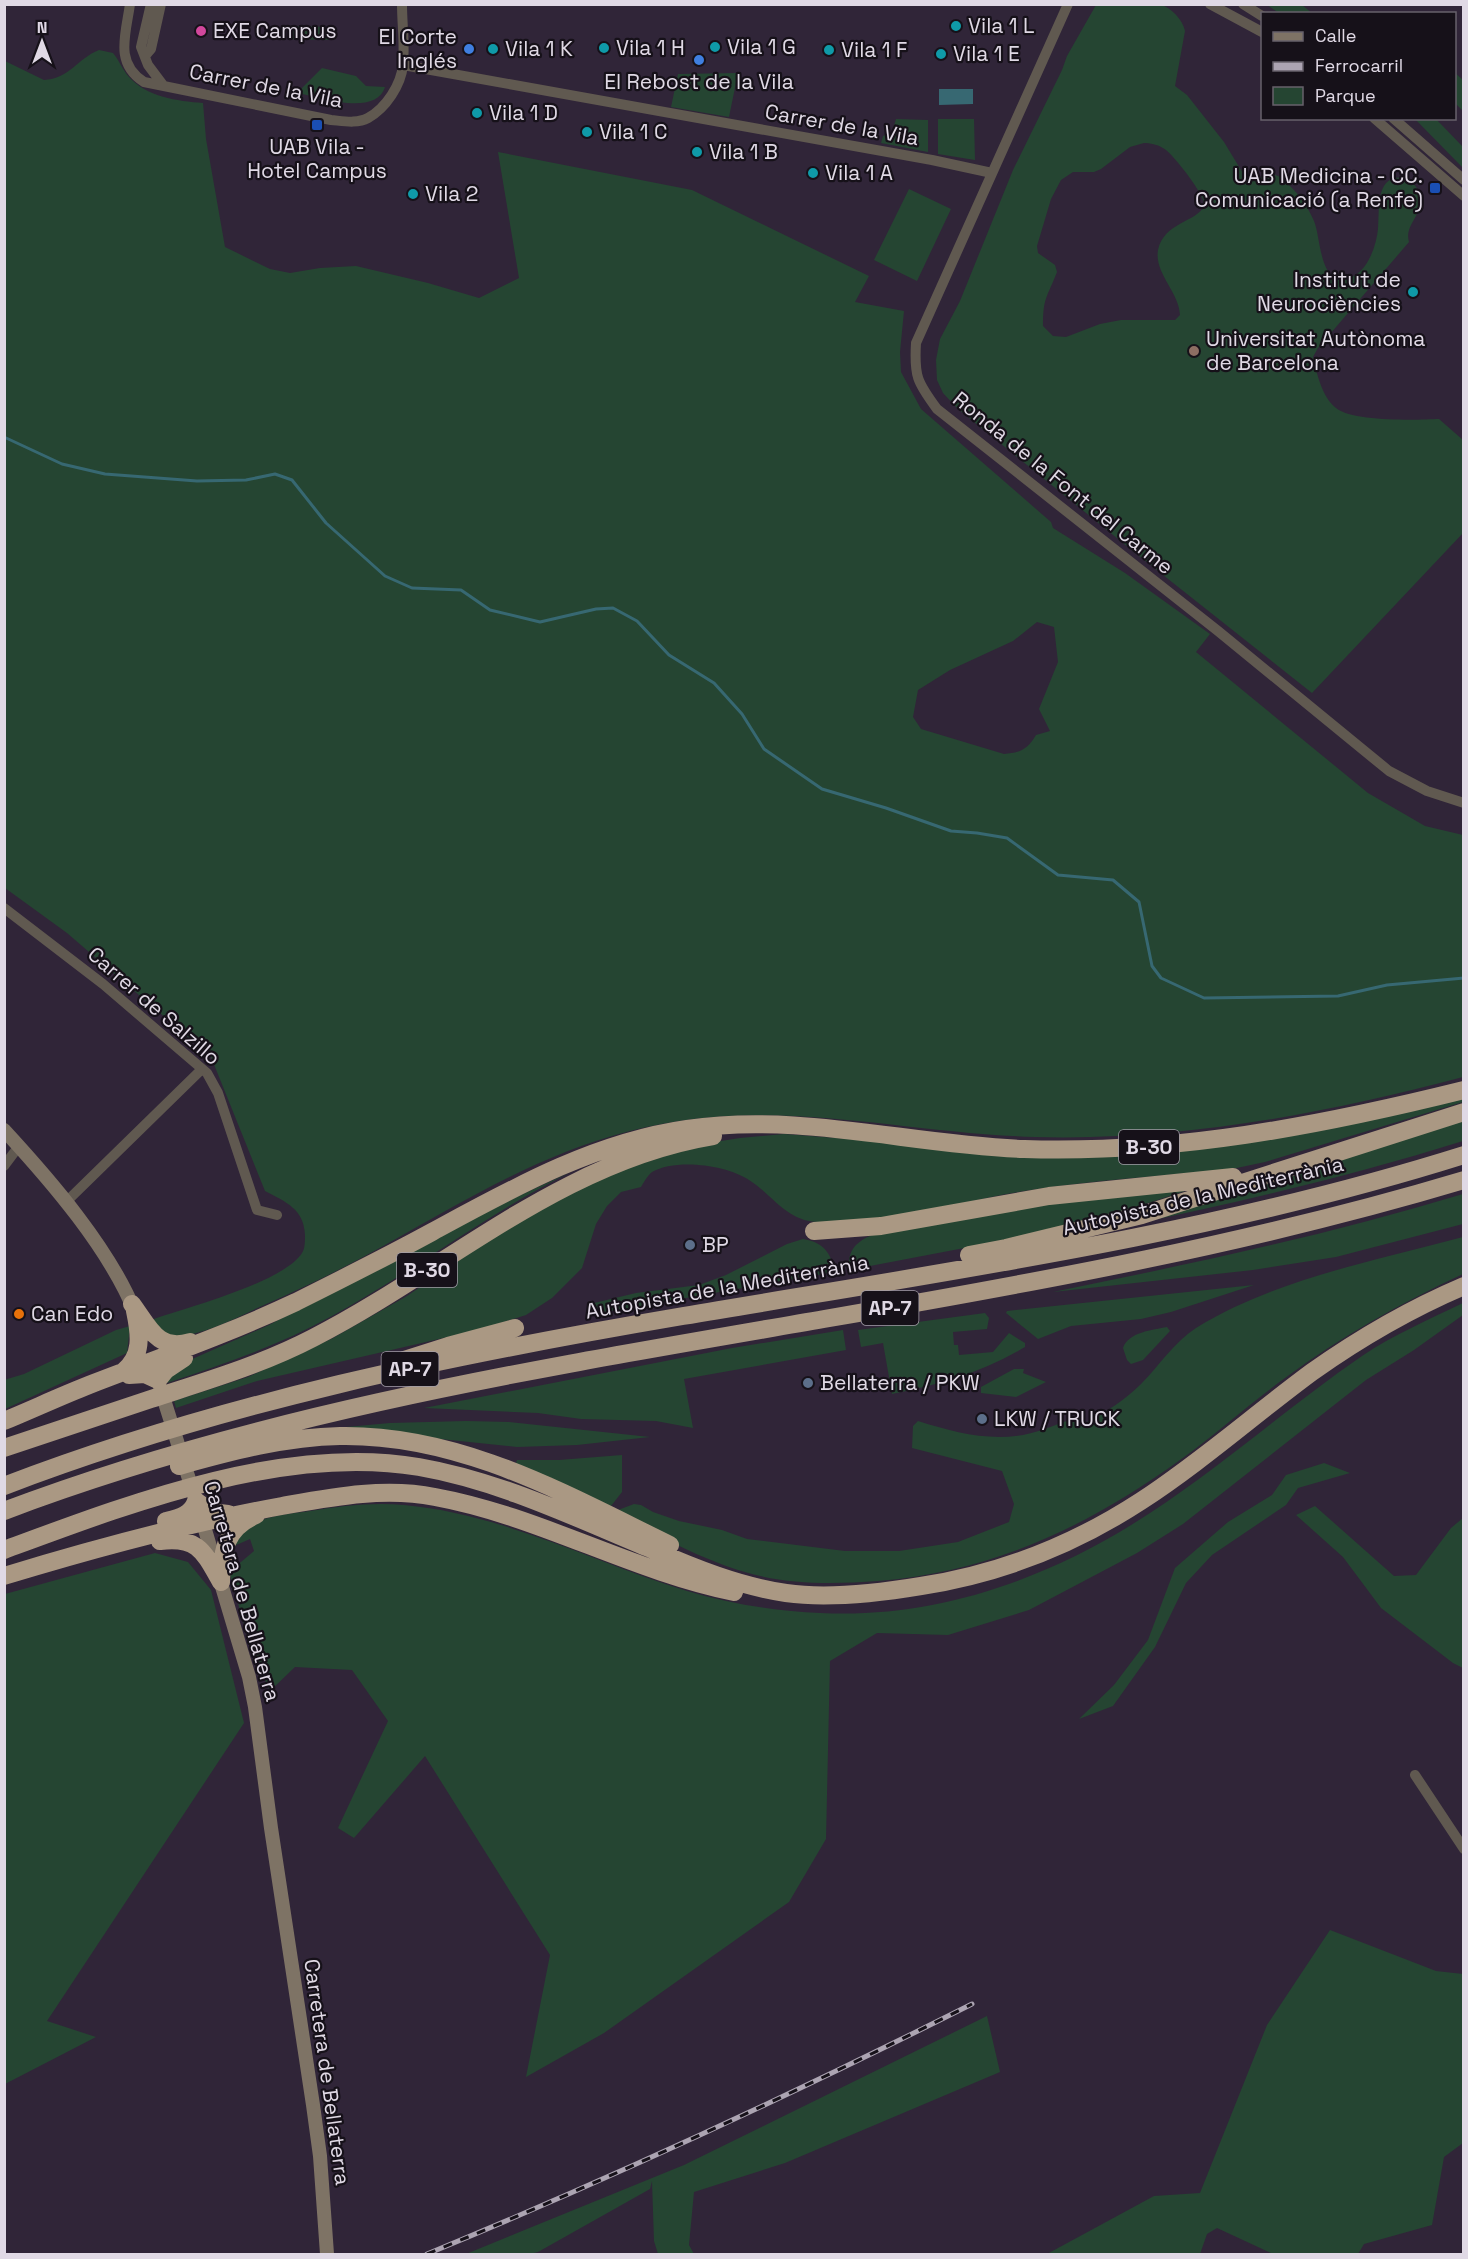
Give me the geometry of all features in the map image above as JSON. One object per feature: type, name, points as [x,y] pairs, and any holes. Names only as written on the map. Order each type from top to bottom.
[{"type":"highway","name":"B-30","points":[[4,1448],[200,1384],[278,1355],[367,1309],[513,1216],[551,1195],[593,1174],[644,1154],[699,1139],[780,1129],[855,1132],[991,1147],[1114,1150],[1210,1141],[1320,1123],[1464,1090]]},
{"type":"highway","points":[[682,1316],[778,1290],[1006,1248],[1142,1215],[1464,1112]]},
{"type":"highway","points":[[4,1421],[115,1376],[139,1373],[149,1375],[241,1327],[371,1265],[518,1185],[621,1144],[684,1129],[744,1123],[790,1124],[855,1132]]},
{"type":"highway","name":"Autopista de la Mediterrània","points":[[4,1486],[196,1420],[305,1392],[452,1360],[682,1316],[800,1298],[1111,1242],[1298,1201],[1464,1155]]},
{"type":"highway","points":[[813,1231],[881,1226],[1049,1196],[1239,1177],[1311,1160]]},
{"type":"highway","name":"AP-7","points":[[4,1511],[151,1461],[313,1418],[472,1383],[634,1352],[1121,1265],[1308,1223],[1464,1180]]},
{"type":"highway","points":[[4,1576],[90,1551],[236,1514],[334,1497],[378,1493],[436,1497],[513,1517],[683,1579],[754,1596],[798,1603],[840,1604],[912,1595],[1036,1555],[1070,1540],[1131,1507],[1180,1474],[1344,1351],[1409,1312],[1464,1286]]},
{"type":"highway","points":[[133,1308],[155,1335],[169,1344],[181,1345],[241,1327]]},
{"type":"highway","points":[[115,1376],[133,1361],[139,1349],[133,1308]]},
{"type":"highway","points":[[305,1392],[448,1346],[515,1328]]},
{"type":"highway","points":[[4,1522],[121,1483],[250,1447],[310,1438],[371,1437],[420,1443],[467,1454],[501,1466],[567,1495],[682,1551],[739,1574],[804,1586],[881,1591]]},
{"type":"highway","points":[[4,1550],[134,1505],[221,1480],[288,1466],[362,1461],[418,1467],[474,1480],[556,1510],[689,1566],[748,1585],[807,1595],[881,1591],[959,1579]]},
{"type":"highway","points":[[36,1567],[89,1544],[182,1516],[192,1510],[196,1501],[211,1512],[236,1514]]},
{"type":"highway","points":[[221,1582],[222,1554],[231,1533],[249,1518],[281,1506]]},
{"type":"highway","points":[[90,1551],[169,1540],[189,1541],[200,1548],[221,1582]]},
{"type":"street","name":"Carrer de la Vila","points":[[130,4],[123,47],[125,60],[130,70],[144,82],[331,120],[351,122],[367,118],[386,103],[398,85],[403,65],[402,4]]},
{"type":"street","name":"Carrer de la Vila","points":[[151,4],[141,47],[148,65],[163,85]]},
{"type":"street","points":[[146,56],[152,49],[162,4]]},
{"type":"street","name":"Ronda de la Font del Carme","points":[[1068,4],[916,343],[915,366],[920,385],[937,409],[1389,771],[1427,791],[1464,803]]},
{"type":"street","points":[[1210,4],[1261,31]]},
{"type":"street","points":[[1243,4],[1261,15]]},
{"type":"street","name":"Carrer de la Vila","points":[[403,65],[932,160],[992,173]]},
{"type":"street","points":[[1376,120],[1464,196]]},
{"type":"street","points":[[1395,120],[1464,180]]},
{"type":"street","name":"Carrer de Salzillo","points":[[4,908],[103,984],[207,1073],[218,1093],[257,1210],[277,1215]]},
{"type":"street","points":[[66,1202],[202,1069]]},
{"type":"street","name":"Carretera de Bellaterra","points":[[4,1130],[66,1202],[101,1251],[133,1308],[196,1501],[249,1677],[314,2105],[327,2254]]},
{"type":"street","points":[[4,1166],[19,1146]]},
{"type":"street","points":[[1415,1775],[1464,1850]]},
{"type":"green space","points":[[1153,3],[1172,11],[1182,23],[1185,31],[1175,86],[1187,95],[1224,142],[1244,175],[1251,180],[1267,175],[1278,176],[1298,195],[1314,221],[1326,267],[1336,278],[1352,277],[1359,273],[1369,260],[1377,236],[1381,192],[1390,180],[1398,177],[1410,179],[1422,195],[1420,208],[1409,230],[1409,242],[1318,348],[1313,357],[1318,378],[1327,398],[1344,413],[1401,420],[1439,419],[1463,440],[1463,533],[1312,693],[957,408],[943,393],[937,380],[936,360],[940,339],[960,301],[1013,170],[1067,56],[1096,5]],"holes":[[[1144,143],[1166,150],[1189,177],[1204,201],[1204,206],[1195,216],[1173,228],[1167,234],[1158,250],[1160,267],[1176,298],[1180,315],[1175,320],[1121,320],[1100,324],[1066,337],[1053,336],[1043,326],[1043,316],[1046,298],[1057,272],[1055,265],[1038,253],[1037,246],[1051,199],[1061,180],[1073,172],[1094,172],[1130,147]]]},
{"type":"green space","points":[[1267,5],[1302,5],[1311,12],[1278,12]]},
{"type":"green space","points":[[288,26],[330,27],[330,40],[288,39]]},
{"type":"green space","points":[[99,50],[113,53],[136,84],[153,93],[173,99],[203,103],[206,139],[225,247],[270,269],[290,273],[320,268],[356,266],[479,298],[519,278],[498,152],[692,190],[869,276],[855,302],[904,311],[900,352],[901,372],[921,409],[1051,522],[1053,528],[1125,573],[1210,634],[1196,652],[1368,793],[1425,826],[1463,835],[1463,1077],[1358,1103],[1305,1113],[1198,1130],[1144,1135],[1035,1137],[783,1116],[733,1116],[682,1120],[630,1131],[564,1152],[474,1195],[355,1261],[295,1291],[205,1330],[180,1336],[168,1336],[151,1320],[233,1293],[276,1274],[292,1264],[302,1253],[305,1235],[301,1219],[293,1207],[265,1191],[211,1057],[67,933],[5,888],[5,61],[44,80],[60,76]],"holes":[[[1037,622],[1054,627],[1058,662],[1039,709],[1050,731],[1036,735],[1023,749],[1015,753],[1004,754],[921,729],[913,717],[918,690],[950,670],[1013,641]]]},
{"type":"green space","points":[[322,68],[356,76],[366,86],[385,87],[380,96],[371,101],[359,103],[332,101],[297,93]]},
{"type":"green space","points":[[738,73],[729,117],[671,107],[678,74]]},
{"type":"green space","points":[[1456,74],[1463,80],[1462,110],[1456,104]]},
{"type":"green space","points":[[896,119],[928,120],[928,152],[881,143],[883,136],[892,132]]},
{"type":"green space","points":[[938,119],[974,119],[975,160],[938,154]]},
{"type":"green space","points":[[1416,120],[1437,120],[1463,147],[1463,168]]},
{"type":"green space","points":[[909,189],[951,209],[917,281],[874,260]]},
{"type":"green space","points":[[1463,1096],[1463,1102],[1265,1162],[1232,1169],[1050,1187],[869,1220],[817,1222],[806,1220],[788,1212],[758,1186],[728,1170],[701,1165],[674,1165],[652,1172],[641,1187],[621,1192],[607,1206],[596,1224],[582,1268],[552,1298],[526,1315],[478,1330],[257,1381],[176,1408],[174,1401],[248,1377],[333,1338],[407,1296],[522,1220],[606,1175],[702,1144],[784,1134],[1082,1157]]},
{"type":"green space","points":[[1463,1119],[1463,1141],[1297,1187],[1129,1225]]},
{"type":"green space","points":[[571,1172],[510,1205],[332,1316],[251,1353],[167,1383],[167,1379],[181,1364],[269,1325],[461,1222]]},
{"type":"green space","points":[[1188,1190],[1136,1207],[1022,1237],[849,1270],[852,1250],[860,1241],[879,1232],[1014,1206]]},
{"type":"green space","points":[[1463,1194],[1463,1224],[1336,1257],[1253,1270],[1053,1292],[1310,1236]]},
{"type":"green space","points":[[1463,1237],[1463,1274],[1394,1309],[1327,1349],[1145,1484],[1110,1506],[1038,1542],[961,1567],[920,1576],[862,1582],[815,1583],[767,1578],[724,1565],[670,1542],[515,1466],[517,1460],[559,1460],[622,1455],[622,1492],[611,1506],[618,1510],[634,1504],[641,1505],[679,1521],[722,1530],[747,1539],[845,1551],[899,1551],[958,1542],[1009,1522],[1014,1504],[1002,1471],[912,1448],[913,1426],[918,1421],[957,1432],[996,1437],[1023,1435],[1081,1416],[1085,1423],[1135,1390],[1188,1334],[1227,1311],[1259,1296],[1326,1273]]},
{"type":"green space","points":[[803,1239],[816,1243],[829,1254],[834,1272],[606,1312],[590,1304],[636,1293],[699,1285],[726,1275],[787,1244]]},
{"type":"green space","points":[[1254,1285],[1171,1312],[1141,1319],[1071,1326],[1038,1339],[1006,1313],[1007,1311]]},
{"type":"green space","points":[[1463,1303],[1463,1315],[1366,1380],[1183,1524],[1137,1553],[1029,1610],[948,1635],[877,1633],[830,1661],[826,1839],[789,1902],[604,2033],[526,2077],[550,1955],[425,1756],[354,1838],[338,1828],[388,1721],[352,1670],[295,1667],[270,1691],[251,1649],[230,1575],[235,1567],[254,1551],[250,1539],[234,1546],[244,1532],[260,1521],[276,1516],[333,1508],[392,1504],[441,1510],[477,1518],[547,1540],[687,1591],[720,1600],[770,1609],[820,1613],[864,1613],[908,1609],[951,1601],[1034,1574],[1113,1536],[1177,1495],[1308,1395],[1374,1348]]},
{"type":"green space","points":[[985,1313],[989,1318],[987,1329],[953,1332],[954,1345],[958,1345],[959,1355],[993,1352],[1009,1333],[1025,1343],[1025,1347],[993,1364],[944,1382],[892,1394],[883,1343],[861,1347],[858,1330]]},
{"type":"green space","points":[[130,1326],[127,1353],[5,1409],[4,1380],[24,1374],[116,1330]]},
{"type":"green space","points":[[1167,1327],[1170,1331],[1143,1360],[1131,1364],[1127,1360],[1123,1348],[1130,1338]]},
{"type":"green space","points":[[843,1330],[846,1350],[684,1379],[693,1428],[656,1421],[581,1419],[538,1413],[424,1408],[732,1348]]},
{"type":"green space","points":[[1014,1369],[1024,1369],[1023,1373],[1046,1382],[1016,1397],[981,1393],[981,1387]]},
{"type":"green space","points":[[509,1422],[650,1437],[577,1445],[517,1447],[335,1428],[390,1423]]},
{"type":"green space","points":[[1324,1463],[1350,1473],[1298,1488],[1286,1505],[1212,1555],[1186,1583],[1155,1647],[1113,1706],[1079,1719],[1114,1685],[1148,1640],[1175,1568],[1228,1522],[1272,1495],[1286,1475]]},
{"type":"green space","points":[[1315,1506],[1394,1576],[1416,1575],[1451,1528],[1463,1518],[1463,1668],[1453,1663],[1381,1608],[1343,1557],[1296,1515]]},
{"type":"green space","points":[[155,1553],[188,1562],[211,1590],[244,1723],[47,2021],[96,2037],[5,2084],[5,1594]]},
{"type":"green space","points":[[1330,1930],[1436,1971],[1463,1974],[1463,2143],[1444,2157],[1432,2225],[1364,2244],[1358,2254],[1273,2254],[1217,2228],[1207,2234],[1200,2254],[1047,2254],[1154,2196],[1200,2193],[1267,2025]]},
{"type":"green space","points":[[987,2016],[1000,2072],[785,2163],[694,2192],[689,2245],[694,2254],[658,2254],[654,2241],[652,2181],[650,2189],[538,2252],[466,2254],[684,2165]]},
{"type":"shaded area","points":[[939,89],[973,89],[973,104],[939,105]]},
{"type":"waterway","points":[[4,437],[62,464],[105,474],[197,481],[246,480],[275,474],[292,480],[326,523],[385,576],[412,588],[461,590],[490,610],[540,622],[596,609],[613,608],[637,621],[669,655],[714,683],[742,714],[764,749],[822,789],[951,831],[1007,838],[1058,875],[1113,880],[1139,902],[1152,966],[1161,978],[1204,998],[1338,996],[1387,985],[1464,978]]},
{"type":"railway","points":[[427,2254],[565,2196],[702,2134],[972,2004]]},
{"type":"place","name":"Vila 1 L","points":[[956,26]]},
{"type":"place","name":"EXE Campus","points":[[201,31]]},
{"type":"place","name":"Vila 1 G","points":[[715,47]]},
{"type":"place","name":"Vila 1 H","points":[[604,48]]},
{"type":"place","name":"El Corte Inglés","points":[[469,49]]},
{"type":"place","name":"Vila 1 K","points":[[493,49]]},
{"type":"place","name":"Vila 1 F","points":[[829,50]]},
{"type":"place","name":"Vila 1 E","points":[[941,54]]},
{"type":"place","name":"El Rebost de la Vila","points":[[699,60]]},
{"type":"place","name":"Vila 1 D","points":[[477,113]]},
{"type":"place","name":"UAB Vila - Hotel Campus","points":[[317,125]]},
{"type":"place","name":"Vila 1 C","points":[[587,132]]},
{"type":"place","name":"Vila 1 B","points":[[697,152]]},
{"type":"place","name":"Vila 1 A","points":[[813,173]]},
{"type":"place","name":"UAB Medicina - CC. Comunicació (a Renfe)","points":[[1435,188]]},
{"type":"place","name":"Vila 2","points":[[413,194]]},
{"type":"place","name":"Institut de Neurociències","points":[[1413,292]]},
{"type":"place","name":"Universitat Autònoma de Barcelona","points":[[1194,351]]},
{"type":"place","name":"BP","points":[[690,1245]]},
{"type":"place","name":"Can Edo","points":[[19,1314]]},
{"type":"place","name":"Bellaterra / PKW","points":[[808,1383]]},
{"type":"place","name":"LKW / TRUCK","points":[[982,1419]]}]
